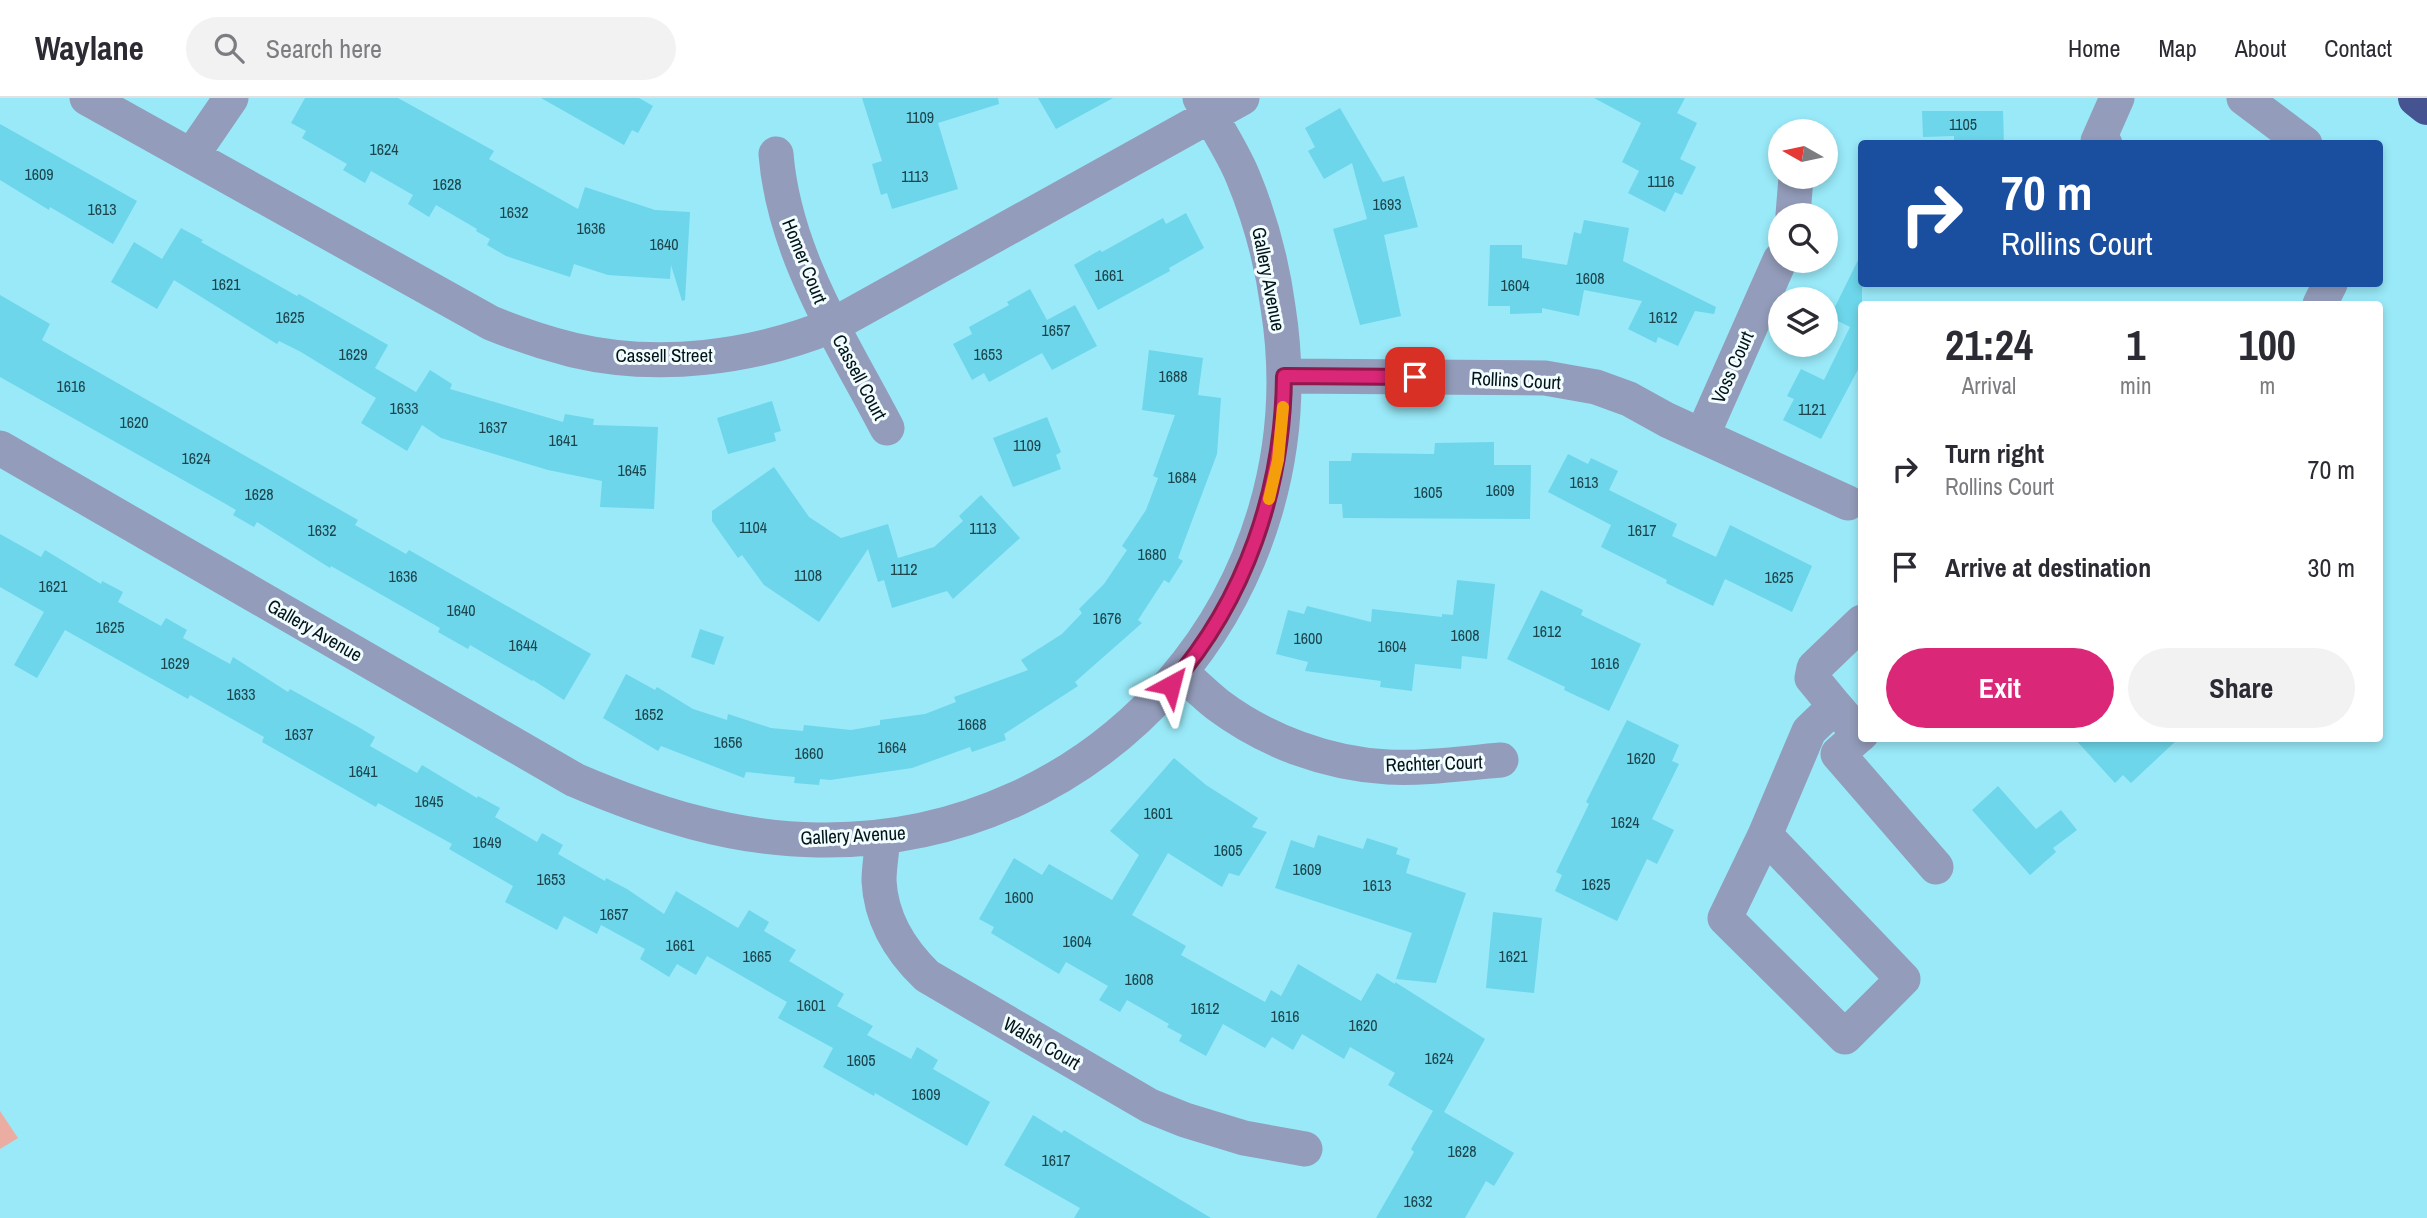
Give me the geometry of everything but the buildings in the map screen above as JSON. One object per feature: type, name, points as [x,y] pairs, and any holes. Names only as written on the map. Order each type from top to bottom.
[{"type":"highway","points":[[2417,98],[2427,106]]},
{"type":"street","name":"Cassell Street","points":[[87,98],[491,323],[565,348],[631,359],[698,359],[763,348],[833,326],[1205,107],[1242,98]]},
{"type":"street","points":[[192,155],[231,98]]},
{"type":"street","points":[[2098,140],[2117,98]]},
{"type":"street","points":[[2244,98],[2300,140]]},
{"type":"street","name":"Gallery Avenue","points":[[0,448],[575,780],[637,807],[701,825],[780,838],[818,840],[883,837],[944,826],[1031,793],[1071,770],[1118,736],[1160,697],[1182,673],[1217,622],[1244,571],[1265,516],[1278,460],[1284,376],[1279,310],[1267,248],[1243,176],[1205,107]]},
{"type":"street","name":"Homer Court","points":[[776,154],[785,213],[801,261],[833,326]]},
{"type":"street","name":"Voss Court","points":[[1702,436],[1774,273]]},
{"type":"street","name":"Cassell Court","points":[[833,326],[887,428]]},
{"type":"street","name":"Rollins Court","points":[[1284,376],[1545,378],[1597,387],[1629,399],[1702,436],[1848,503]]},
{"type":"street","points":[[1858,626],[1814,668],[1812,678],[1858,731]]},
{"type":"street","name":"Rechter Court","points":[[1182,673],[1218,705],[1268,736],[1314,754],[1390,767],[1501,761]]},
{"type":"street","points":[[1765,835],[1903,979],[1845,1037],[1725,918],[1765,835],[1809,731],[1835,706]]},
{"type":"street","points":[[1858,737],[1838,754],[1936,867]]},
{"type":"street","name":"Walsh Court","points":[[883,837],[879,880],[884,911],[893,934],[910,960],[927,976],[1150,1106],[1244,1138],[1305,1149]]},
{"type":"shaded area","points":[[0,1111],[18,1138],[0,1149]]},
{"type":"slow traffic","points":[[1269,499],[1278,460],[1283,407]]},
{"type":"route","points":[[1171,685],[1217,622],[1244,571],[1265,516],[1278,460],[1284,376],[1415,377]]}]
